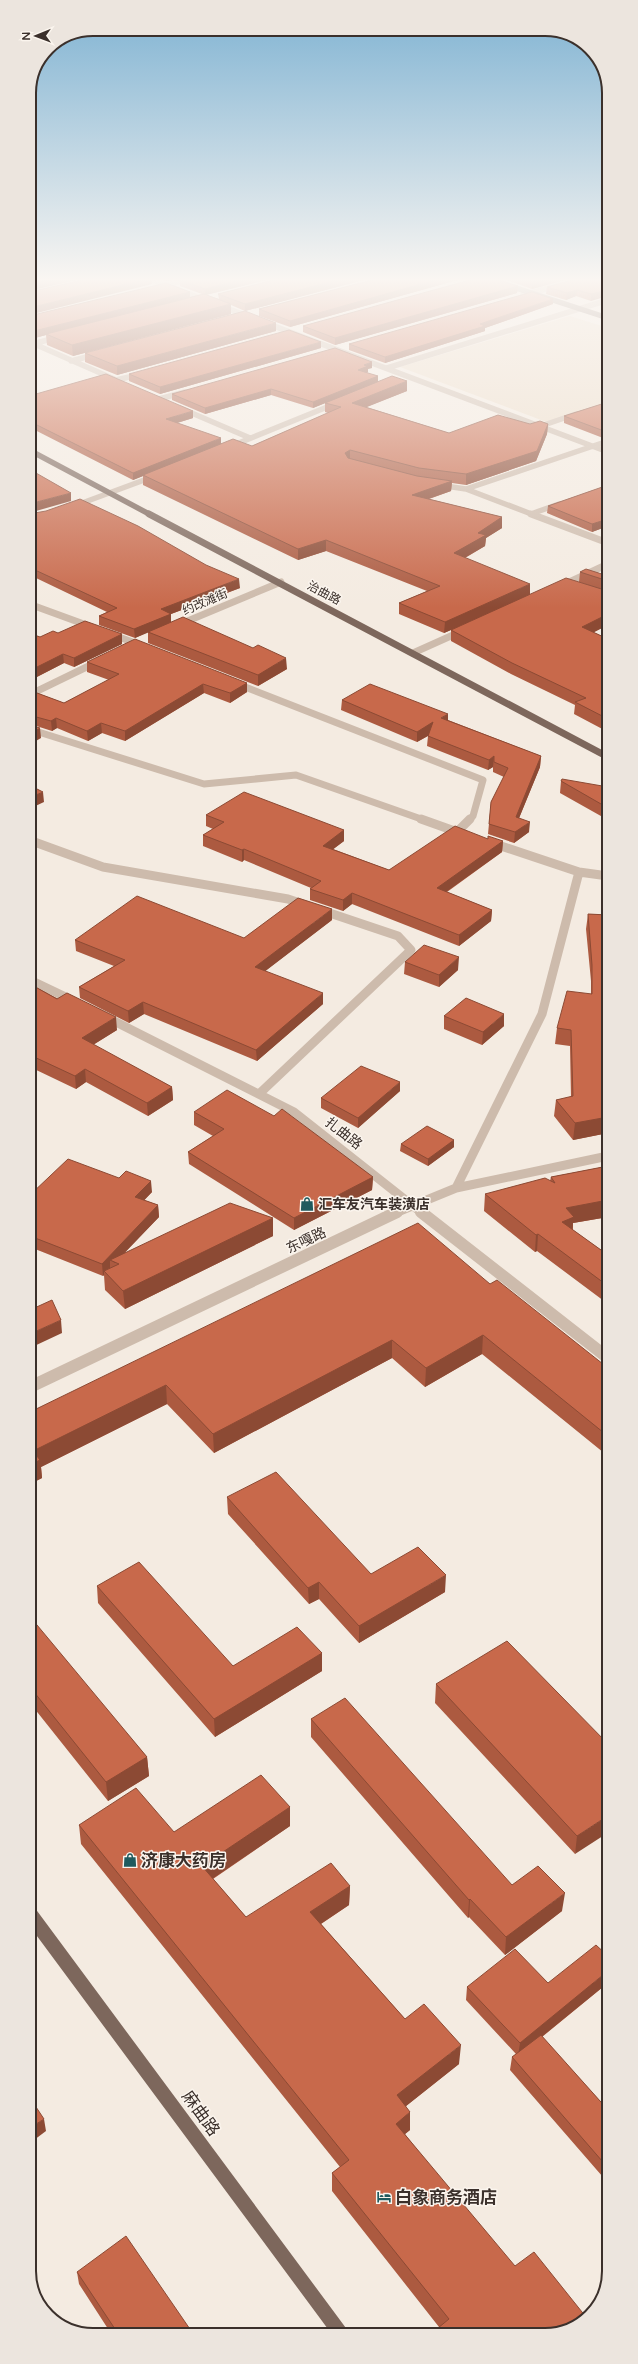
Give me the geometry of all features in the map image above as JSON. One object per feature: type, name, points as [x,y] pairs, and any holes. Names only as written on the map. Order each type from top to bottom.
[{"type":"main road","name":"治曲路","points":[[36,454],[281,582],[602,754]]},
{"type":"main road","name":"麻曲路","points":[[36,1922],[337,2328]]},
{"type":"street","points":[[436,387],[602,450]]},
{"type":"street","points":[[159,399],[189,391]]},
{"type":"street","points":[[152,396],[166,402]]},
{"type":"street","points":[[221,450],[346,400]]},
{"type":"street","points":[[173,405],[250,438]]},
{"type":"street","points":[[540,426],[585,411]]},
{"type":"street","points":[[466,490],[602,443]]},
{"type":"street","points":[[66,508],[111,493],[162,473]]},
{"type":"street","points":[[432,484],[466,490],[602,541]]},
{"type":"street","points":[[531,514],[566,501]]},
{"type":"street","points":[[558,587],[602,567]]},
{"type":"street","name":"约改滩街","points":[[172,628],[281,582]]},
{"type":"street","points":[[565,584],[580,589]]},
{"type":"street","points":[[36,607],[132,645],[150,649]]},
{"type":"street","points":[[413,653],[471,627]]},
{"type":"street","points":[[132,645],[150,637]]},
{"type":"street","points":[[36,692],[107,657]]},
{"type":"street","points":[[230,681],[483,780],[473,816],[457,832]]},
{"type":"street","points":[[36,731],[204,784],[296,775],[475,838],[579,872],[602,875]]},
{"type":"street","points":[[36,843],[103,867],[288,899],[398,936],[412,950],[259,1094]]},
{"type":"street","points":[[456,1188],[542,1014],[579,872]]},
{"type":"street","points":[[36,983],[81,1005]]},
{"type":"street","name":"扎曲路","points":[[95,1012],[294,1112],[602,1353]]},
{"type":"street","name":"东嘎路","points":[[36,1384],[413,1204],[456,1188],[602,1157]]},
{"type":"shaded area","points":[[454,387],[602,387],[602,406],[549,423]]},
{"type":"building","points":[[59,387],[137,387],[193,411],[166,419],[221,438],[133,473],[36,424],[36,394]]},
{"type":"building","points":[[196,387],[350,387],[313,402],[271,389],[205,408],[172,394]]},
{"type":"building","points":[[364,387],[391,387],[352,403],[449,433],[498,415],[530,424],[540,421],[548,424],[537,451],[466,474],[419,468],[350,450],[345,453],[348,458],[417,476],[452,481],[412,495],[502,517],[478,533],[486,535],[454,553],[530,584],[445,622],[399,603],[440,586],[326,540],[298,549],[143,475],[233,439],[252,446],[341,407],[325,403]]},
{"type":"building","points":[[602,404],[602,430],[564,416]]},
{"type":"building","points":[[36,473],[71,493],[36,502]]},
{"type":"building","points":[[602,487],[602,521],[592,524],[548,506]]},
{"type":"building","points":[[80,499],[138,526],[206,565],[239,579],[161,609],[171,614],[134,629],[99,616],[117,608],[36,570],[36,513],[46,511]]},
{"type":"building","points":[[586,569],[602,574],[602,579],[580,572]]},
{"type":"building","points":[[566,578],[602,589],[602,617],[582,627],[602,636],[602,716],[575,702],[586,698],[512,663],[451,630]]},
{"type":"building","points":[[183,617],[253,648],[258,645],[286,658],[258,675],[148,632]]},
{"type":"building","points":[[85,621],[122,634],[74,658],[63,654],[36,668],[36,636],[40,637],[53,631],[58,633]]},
{"type":"building","points":[[135,639],[247,683],[230,693],[203,684],[125,731],[101,723],[87,731],[56,718],[51,721],[36,717],[36,693],[64,703],[119,674],[87,662]]},
{"type":"building","points":[[370,684],[448,714],[441,718],[541,756],[516,817],[530,822],[515,832],[489,824],[491,802],[508,768],[494,762],[494,756],[489,760],[428,736],[433,722],[417,732],[342,700]]},
{"type":"building","points":[[562,779],[602,786],[602,805],[561,781]]},
{"type":"building","points":[[36,788],[43,792],[36,795]]},
{"type":"building","points":[[244,792],[344,830],[323,846],[389,870],[455,826],[488,839],[488,836],[503,841],[437,888],[492,910],[459,935],[352,893],[343,900],[310,889],[321,881],[244,849],[242,850],[203,835],[224,822],[206,815]]},
{"type":"building","points":[[137,896],[244,938],[298,898],[332,909],[255,967],[323,993],[256,1050],[143,1002],[128,1011],[79,987],[125,960],[75,940]]},
{"type":"building","points":[[588,914],[602,915],[602,1118],[575,1123],[556,1100],[573,1096],[571,1030],[557,1028],[567,991],[592,994],[592,965]]},
{"type":"building","points":[[424,945],[459,957],[439,975],[405,962]]},
{"type":"building","points":[[36,987],[57,999],[67,993],[116,1017],[82,1038],[172,1087],[147,1103],[85,1069],[75,1076],[36,1058]]},
{"type":"building","points":[[466,998],[504,1014],[483,1032],[444,1016]]},
{"type":"building","points":[[361,1066],[400,1082],[358,1118],[321,1098]]},
{"type":"building","points":[[227,1090],[274,1116],[282,1109],[373,1177],[294,1218],[188,1152],[224,1129],[194,1112]]},
{"type":"building","points":[[427,1126],[454,1140],[428,1159],[401,1144]]},
{"type":"building","points":[[68,1159],[119,1178],[126,1171],[151,1181],[135,1197],[158,1205],[102,1264],[36,1238],[36,1189]]},
{"type":"building","points":[[602,1167],[602,1201],[566,1208],[574,1217],[562,1222],[602,1251],[602,1282],[538,1234],[536,1235],[485,1194],[545,1178],[555,1183],[551,1177]]},
{"type":"building","points":[[230,1203],[273,1218],[123,1291],[104,1271],[119,1264],[110,1260]]},
{"type":"building","points":[[418,1223],[490,1284],[497,1280],[602,1363],[602,1431],[483,1335],[426,1368],[392,1340],[213,1434],[166,1385],[36,1450],[36,1409]]},
{"type":"building","points":[[52,1300],[61,1320],[36,1331],[36,1307]]},
{"type":"building","points":[[36,1455],[40,1460],[36,1462]]},
{"type":"building","points":[[276,1472],[371,1574],[418,1547],[446,1575],[359,1626],[319,1582],[308,1588],[227,1497]]},
{"type":"building","points":[[139,1562],[233,1666],[297,1627],[322,1653],[214,1719],[97,1586]]},
{"type":"building","points":[[36,1624],[147,1757],[106,1782],[36,1694]]},
{"type":"building","points":[[507,1641],[602,1738],[602,1820],[577,1836],[436,1684]]},
{"type":"building","points":[[345,1698],[512,1885],[538,1866],[565,1893],[506,1937],[470,1899],[469,1900],[311,1719]]},
{"type":"building","points":[[261,1775],[290,1807],[202,1866],[246,1917],[331,1863],[350,1886],[310,1912],[405,2019],[424,2004],[461,2045],[397,2095],[410,2112],[396,2124],[515,2266],[534,2252],[583,2313],[577,2318],[567,2324],[545,2328],[438,2328],[449,2319],[332,2173],[349,2160],[79,1825],[136,1788],[174,1832]]},
{"type":"building","points":[[596,1945],[602,1951],[602,1976],[520,2043],[467,1987],[515,1949],[548,1983]]},
{"type":"building","points":[[541,2035],[602,2103],[602,2161],[512,2057]]},
{"type":"building","points":[[36,2107],[44,2119],[36,2124]]},
{"type":"building","points":[[126,2236],[189,2328],[114,2328],[77,2272]]},
{"type":"place","name":"汇车友汽车装潢店","points":[[307,1204]]},
{"type":"place","name":"济康大药房","points":[[130,1860]]},
{"type":"place","name":"白象商务酒店","points":[[384,2197]]}]
